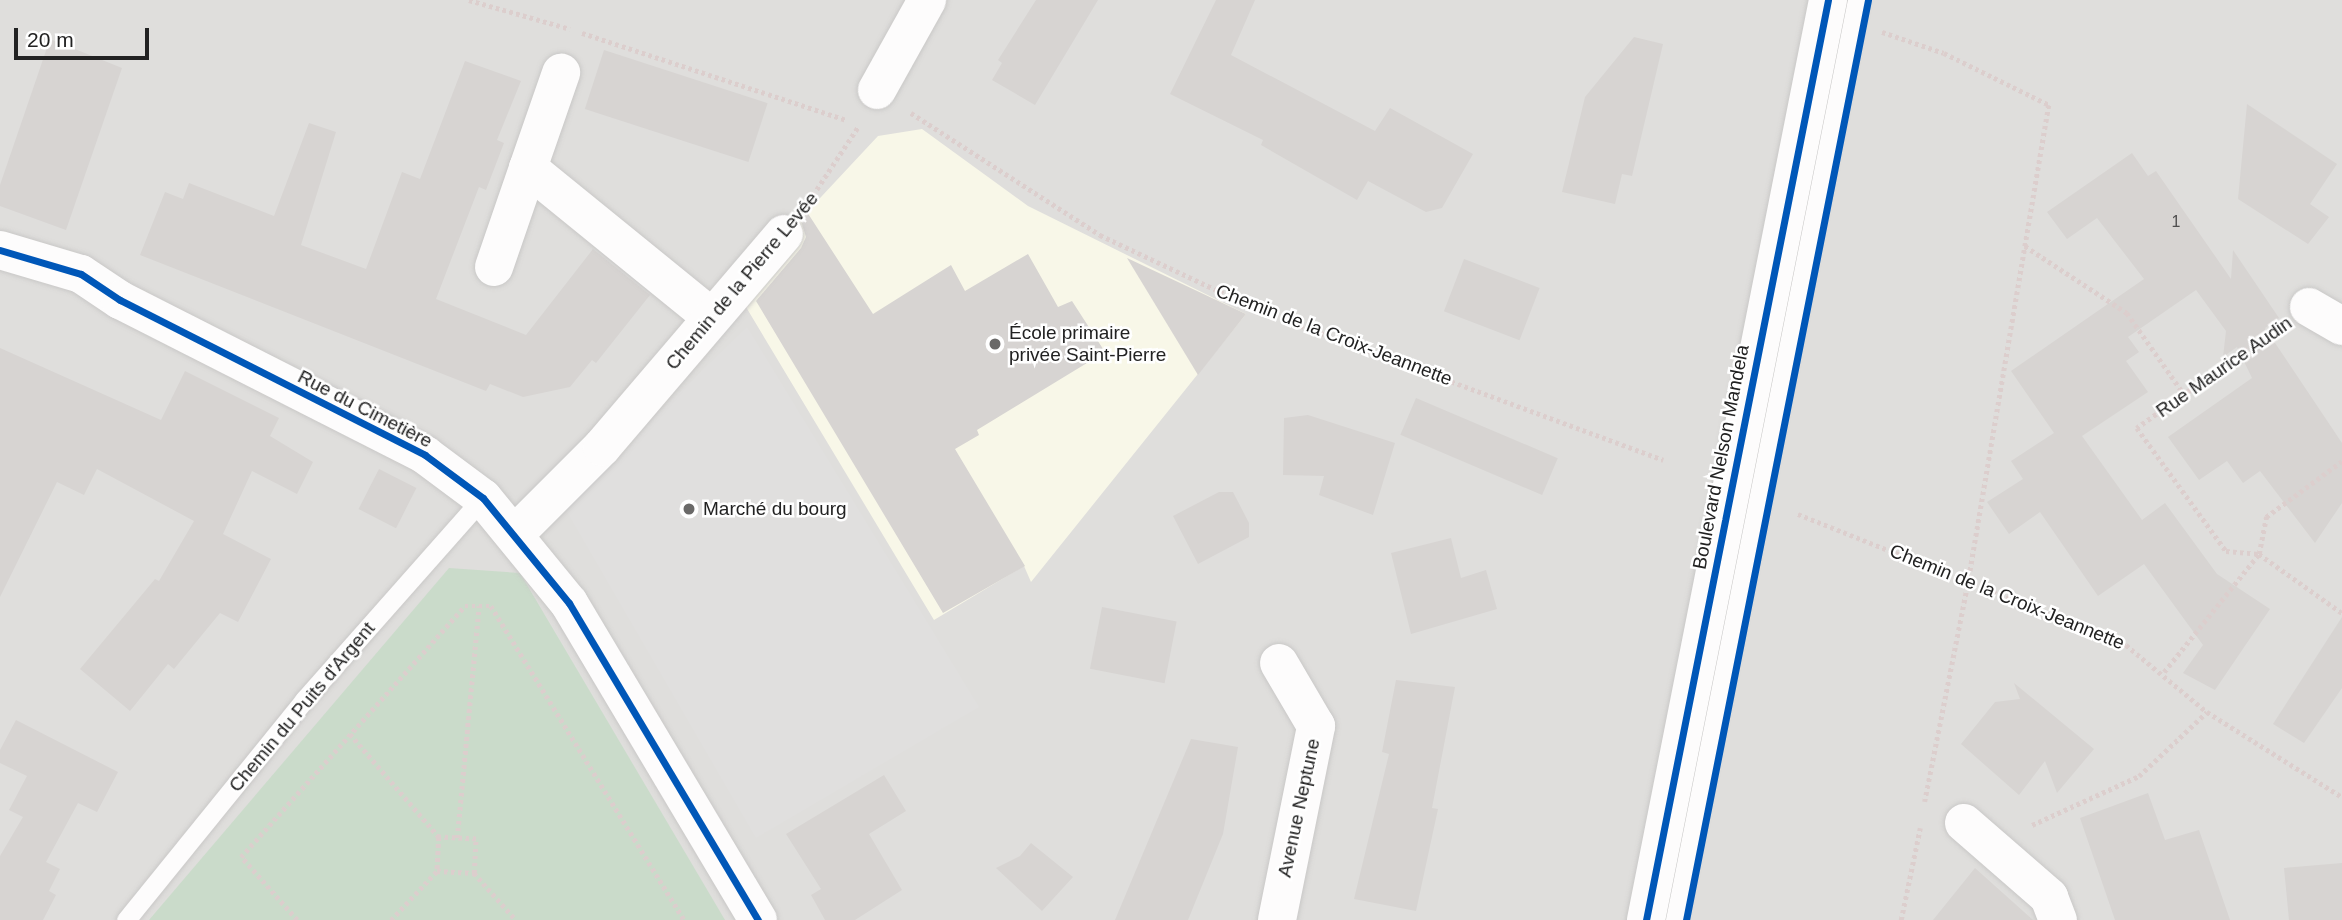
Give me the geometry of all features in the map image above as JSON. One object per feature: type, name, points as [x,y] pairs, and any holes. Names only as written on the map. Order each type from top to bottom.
[{"type":"street","points":[[877,90],[927,0]]},
{"type":"street","name":"Boulevard Nelson Mandela","points":[[1646,920],[1840,12]]},
{"type":"street","points":[[494,267],[561,73]]},
{"type":"street","points":[[528,168],[709,316]]},
{"type":"street","name":"Chemin de la Pierre Levée","points":[[516,533],[602,447],[709,316],[784,234]]},
{"type":"street","name":"Rue du Cimetière","points":[[0,250],[81,274],[120,300],[425,455],[483,498],[516,533],[569,603],[758,920]]},
{"type":"street","name":"Rue Maurice Audin","points":[[2309,307],[2342,326]]},
{"type":"street","name":"Avenue Neptune","points":[[1277,920],[1316,726],[1279,663]]},
{"type":"street","points":[[1964,823],[1995,845],[2049,897],[2058,920]]},
{"type":"lane","points":[[1675,920],[1840,12],[1857,0]]},
{"type":"lane","name":"Chemin du Puits d'Argent","points":[[126,920],[304,700],[483,498]]},
{"type":"path","points":[[1840,12],[1944,53],[2049,105],[1969,579],[1901,920]]},
{"type":"path","points":[[2025,246],[2127,313],[2184,394]]},
{"type":"path","points":[[2164,672],[2259,554],[2266,517],[2342,461]]},
{"type":"path","points":[[297,920],[241,856],[465,606],[491,606],[684,920]]},
{"type":"path","points":[[457,838],[478,606]]},
{"type":"path","points":[[1995,845],[2138,776],[2207,712]]},
{"type":"path","points":[[350,734],[439,837],[437,871],[391,920]]},
{"type":"path","points":[[439,837],[476,839],[474,873]]},
{"type":"path","points":[[437,871],[474,873],[516,920]]},
{"type":"shaded area","points":[[0,0],[2342,0],[2342,920],[0,920]]},
{"type":"shaded area","name":"École primaire privée Saint-Pierre","points":[[922,129],[1028,206],[1246,314],[1031,582],[1024,566],[934,620],[743,302],[807,212],[878,136]]},
{"type":"shaded area","points":[[747,327],[979,707],[756,838],[559,498],[648,423]]},
{"type":"green space","points":[[449,568],[520,573],[725,920],[149,920]]},
{"type":"building","points":[[1036,0],[1098,0],[1035,105],[992,80],[1002,63],[998,60]]},
{"type":"building","points":[[1216,0],[1255,0],[1231,55],[1375,131],[1390,108],[1473,154],[1442,208],[1426,212],[1368,181],[1357,200],[1261,145],[1263,140],[1170,94]]},
{"type":"building","points":[[1634,37],[1663,44],[1632,176],[1622,174],[1615,204],[1562,192],[1585,97]]},
{"type":"building","points":[[50,39],[122,68],[66,230],[0,206],[0,185]]},
{"type":"building","points":[[604,50],[768,103],[748,162],[585,109]]},
{"type":"building","points":[[465,61],[521,81],[497,140],[504,143],[486,190],[479,187],[436,299],[526,335],[593,249],[650,295],[596,363],[592,360],[570,387],[523,397],[490,384],[486,391],[140,255],[165,192],[183,199],[189,183],[274,216],[309,123],[336,132],[301,245],[366,269],[402,172],[420,179]]},
{"type":"building","points":[[2247,104],[2337,164],[2310,204],[2329,217],[2308,244],[2238,199]]},
{"type":"building","points":[[2132,153],[2148,176],[2156,171],[2231,279],[2233,250],[2279,318],[2265,328],[2342,443],[2342,503],[2315,543],[2260,471],[2243,483],[2227,461],[2199,480],[2168,437],[2252,378],[2237,347],[2223,357],[2226,331],[2196,290],[2128,337],[2139,352],[2126,361],[2148,392],[2082,436],[2142,520],[2165,503],[2217,574],[2270,609],[2215,690],[2183,673],[2203,645],[2144,564],[2098,596],[2040,512],[2009,534],[1987,502],[2023,479],[2011,461],[2054,433],[2011,371],[2144,279],[2097,218],[2067,239],[2047,212]]},
{"type":"building","points":[[807,212],[873,314],[951,265],[965,291],[1028,254],[1058,307],[1072,301],[1105,352],[977,430],[979,435],[955,449],[1025,566],[943,613],[756,301],[801,248],[806,237],[801,221]]},
{"type":"building","points":[[1127,258],[1246,314],[1198,375]]},
{"type":"building","points":[[1464,259],[1540,288],[1520,340],[1444,311]]},
{"type":"building","points":[[0,348],[161,420],[185,371],[279,418],[270,436],[313,462],[297,494],[252,471],[223,534],[271,559],[238,622],[220,613],[174,669],[168,664],[130,711],[80,669],[155,579],[159,581],[194,521],[97,469],[84,495],[57,482],[0,597]]},
{"type":"building","points":[[1416,398],[1558,458],[1542,495],[1400,435]]},
{"type":"building","points":[[1308,415],[1395,443],[1373,515],[1319,495],[1324,476],[1283,475],[1284,418]]},
{"type":"building","points":[[379,469],[416,488],[396,528],[359,509]]},
{"type":"building","points":[[1219,492],[1233,492],[1249,523],[1249,537],[1198,564],[1173,516]]},
{"type":"building","points":[[1451,538],[1461,578],[1486,570],[1497,609],[1411,634],[1391,553]]},
{"type":"building","points":[[1102,607],[1177,622],[1165,683],[1090,669]]},
{"type":"building","points":[[2342,617],[2342,688],[2304,743],[2273,724]]},
{"type":"building","points":[[1396,680],[1455,687],[1432,808],[1438,809],[1416,911],[1354,899],[1389,754],[1382,752]]},
{"type":"building","points":[[2014,683],[2094,749],[2057,793],[2045,761],[2019,795],[1961,744],[1995,702],[2020,699]]},
{"type":"building","points":[[16,720],[118,772],[97,812],[78,803],[46,862],[60,869],[49,891],[56,895],[43,920],[0,920],[0,856],[23,817],[9,810],[27,776],[0,763],[0,750]]},
{"type":"building","points":[[1191,739],[1238,747],[1223,834],[1188,920],[1115,920]]},
{"type":"building","points":[[884,775],[906,811],[869,834],[902,890],[855,920],[825,920],[811,895],[821,889],[786,834]]},
{"type":"building","points":[[2148,793],[2165,840],[2199,830],[2230,920],[2115,920],[2080,818]]},
{"type":"building","points":[[1031,843],[1073,877],[1042,911],[996,868],[1020,856]]},
{"type":"building","points":[[2342,863],[2342,920],[2289,920],[2284,868]]},
{"type":"building","points":[[1975,868],[2033,920],[1933,920]]},
{"type":"cycle path","points":[[1646,920],[1828,0]]},
{"type":"cycle path","points":[[1686,920],[1868,0]]},
{"type":"cycle path","points":[[0,250],[81,274],[120,300],[425,455],[483,498],[569,603],[758,920]]},
{"type":"place","name":"École primaire privée Saint-Pierre","points":[[995,344]]},
{"type":"place","name":"Marché du bourg","points":[[689,509]]}]
